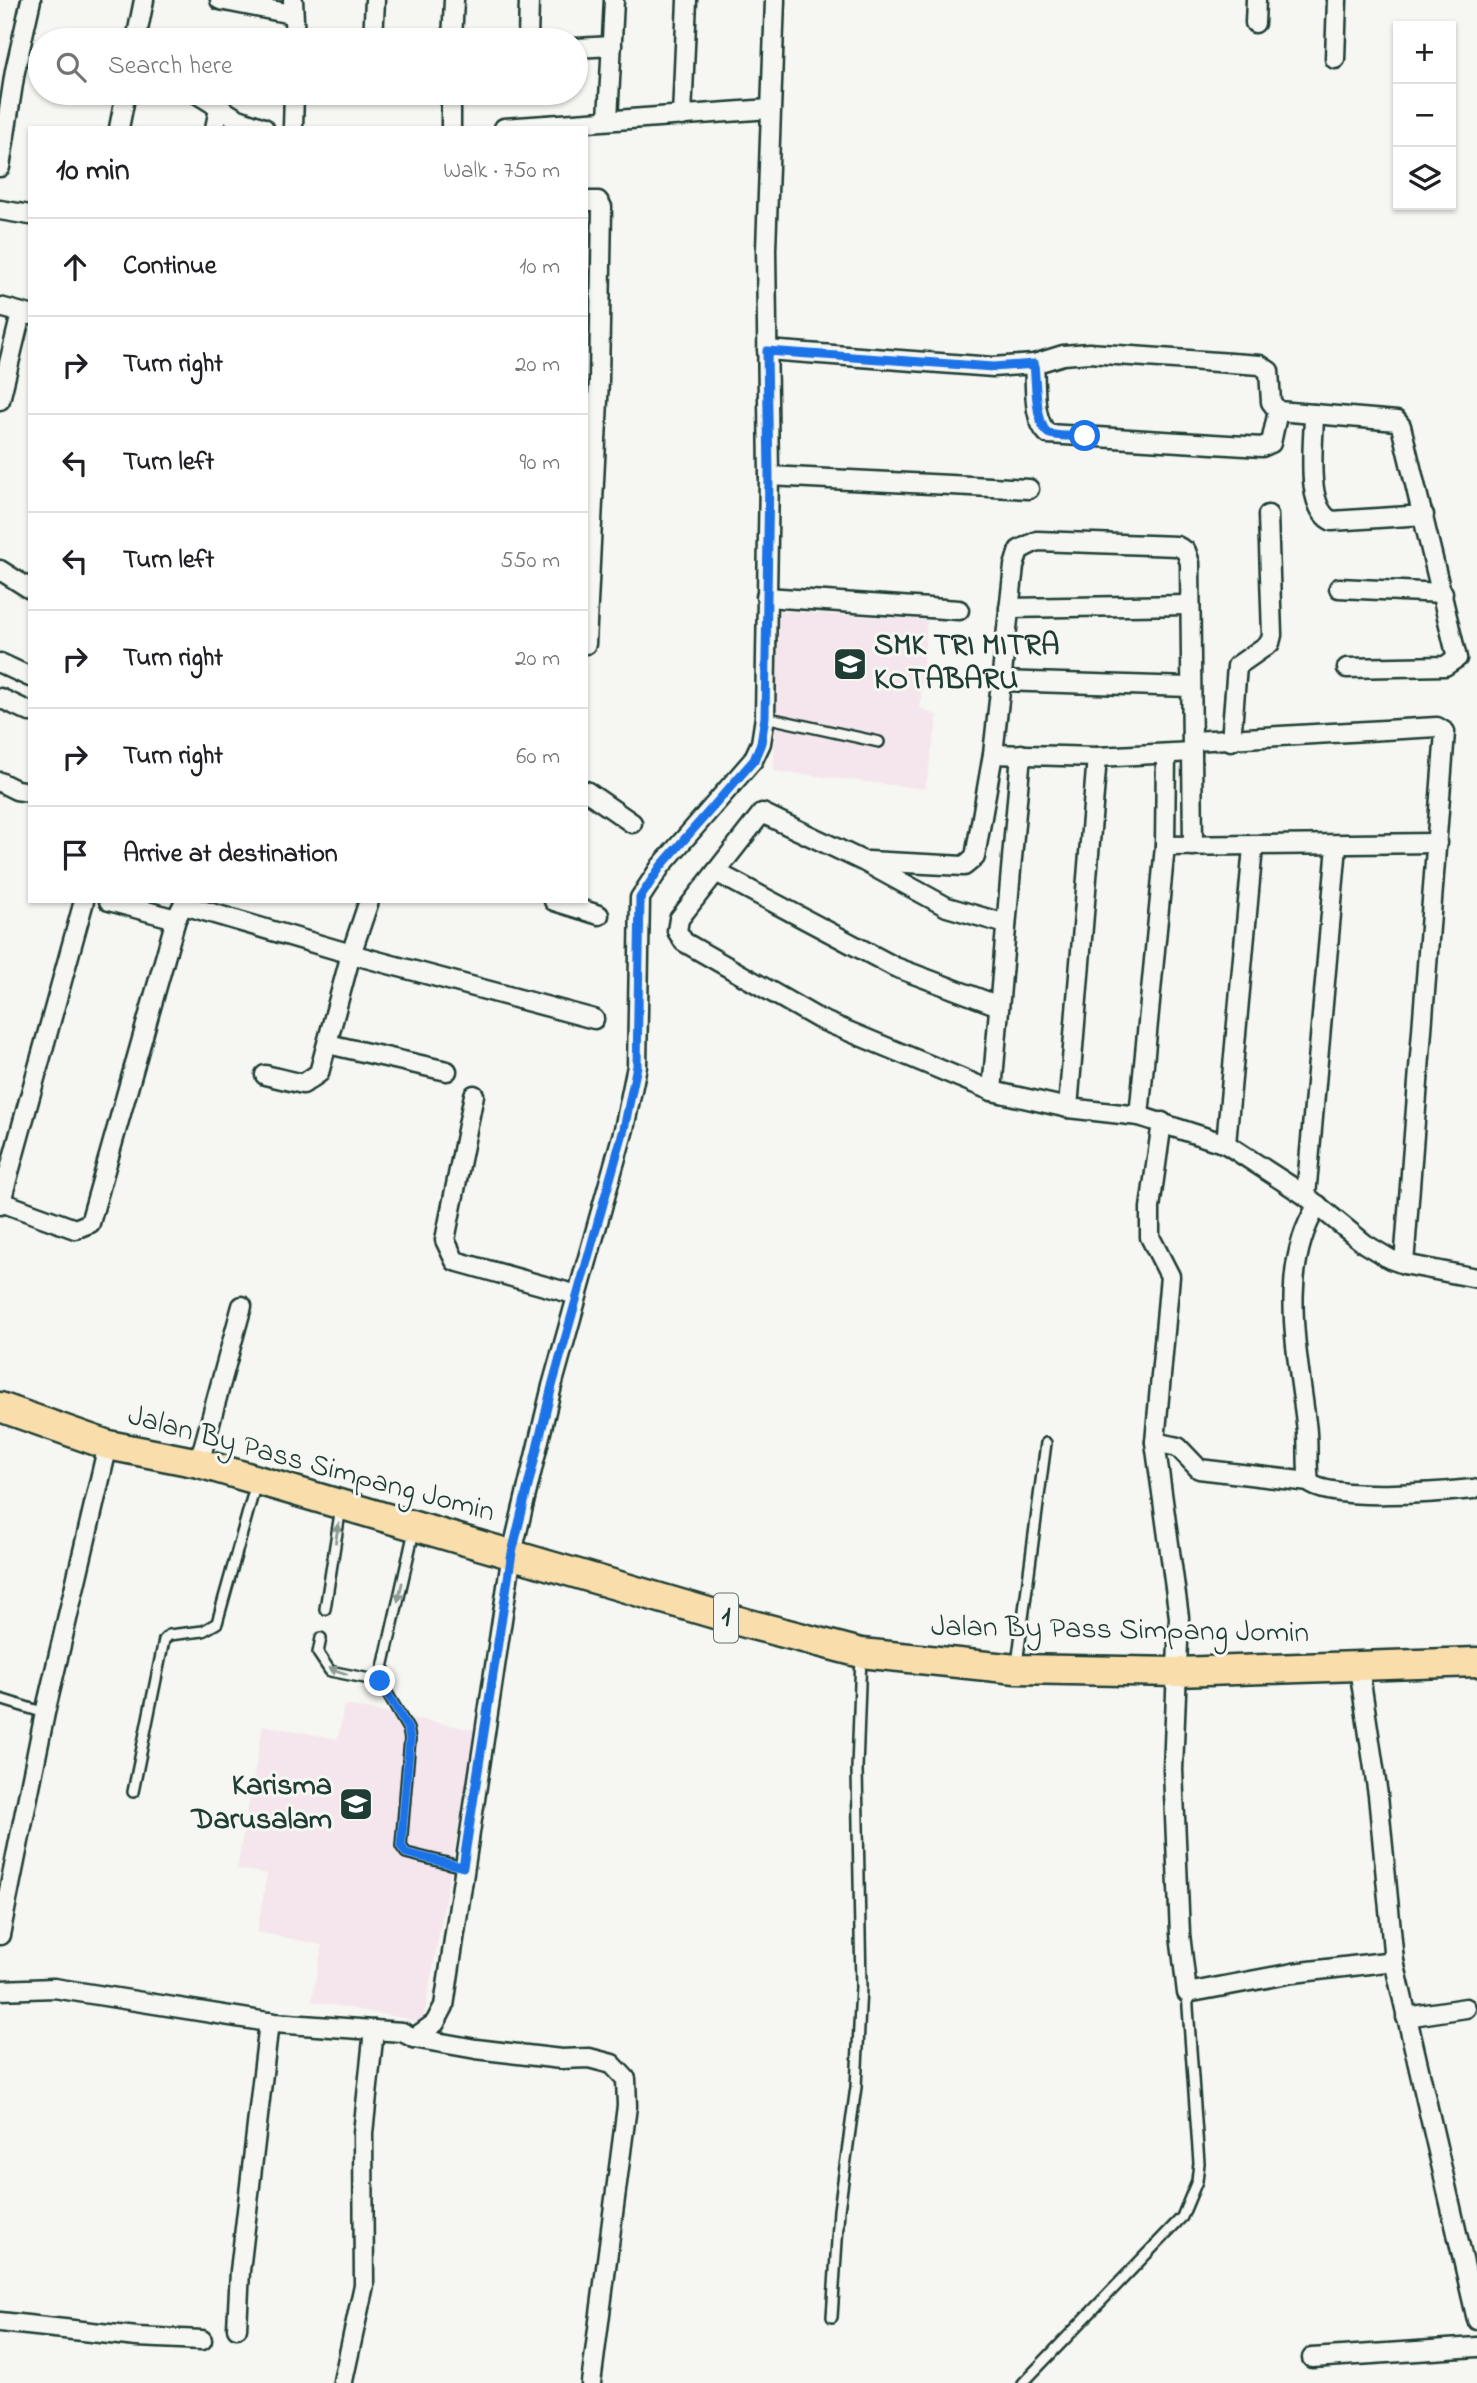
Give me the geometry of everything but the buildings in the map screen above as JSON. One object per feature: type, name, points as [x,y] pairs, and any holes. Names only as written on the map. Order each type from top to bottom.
[{"type":"highway","name":"Jalan By Pass Simpang Jomin","points":[[0,1407],[108,1445],[199,1463],[749,1624],[861,1653],[1016,1669],[1177,1672],[1477,1662]]},
{"type":"street","points":[[0,167],[8,69],[32,0]]},
{"type":"street","points":[[138,28],[144,0]]},
{"type":"street","points":[[220,0],[293,7],[294,28]]},
{"type":"street","points":[[374,28],[375,0]]},
{"type":"street","points":[[453,28],[454,0]]},
{"type":"street","points":[[528,28],[529,0]]},
{"type":"street","points":[[608,120],[614,0]]},
{"type":"street","points":[[682,116],[687,0]]},
{"type":"street","points":[[414,2038],[435,2023],[444,2006],[512,1553],[624,1129],[637,1066],[640,898],[661,866],[754,760],[761,743],[765,717],[770,109],[775,0]]},
{"type":"street","points":[[1255,23],[1256,0]]},
{"type":"street","points":[[1335,59],[1337,0]]},
{"type":"street","points":[[588,47],[612,46]]},
{"type":"street","points":[[119,126],[124,105]]},
{"type":"street","points":[[214,105],[260,126]]},
{"type":"street","points":[[293,126],[294,105]]},
{"type":"street","points":[[451,105],[451,126]]},
{"type":"street","points":[[215,126],[219,108]]},
{"type":"street","points":[[530,126],[770,109]]},
{"type":"street","points":[[588,201],[598,201],[602,207],[593,380],[588,569]]},
{"type":"street","points":[[0,210],[28,215]]},
{"type":"street","points":[[0,307],[25,315],[0,400]]},
{"type":"street","points":[[767,351],[993,367],[1034,364],[1063,355],[1089,353],[1260,365],[1269,371],[1271,402],[1278,411],[1397,421],[1401,426],[1457,653],[1454,662],[1445,666],[1347,668]]},
{"type":"street","points":[[1034,364],[1038,413],[1043,429],[1048,434],[1262,447],[1271,443],[1278,411]]},
{"type":"street","points":[[1314,414],[1314,493],[1321,514],[1332,521],[1424,515]]},
{"type":"street","points":[[769,476],[1029,489]]},
{"type":"street","points":[[1231,741],[1237,666],[1270,643],[1272,635],[1268,515]]},
{"type":"street","points":[[863,861],[964,866],[972,863],[975,858],[993,754],[1016,557],[1019,550],[1037,541],[1182,547],[1190,563],[1188,605],[1193,846]]},
{"type":"street","points":[[0,570],[28,588]]},
{"type":"street","points":[[1339,588],[1443,593]]},
{"type":"street","points":[[766,597],[959,610]]},
{"type":"street","points":[[1009,608],[1188,605]]},
{"type":"street","points":[[0,663],[28,676]]},
{"type":"street","points":[[1002,681],[1190,687]]},
{"type":"street","points":[[0,698],[28,711]]},
{"type":"street","points":[[993,754],[1097,757],[1166,754],[1231,741],[1440,727],[1446,739],[1404,1264]]},
{"type":"street","points":[[992,1091],[1021,754]]},
{"type":"street","points":[[1139,1116],[1165,846],[1166,754]]},
{"type":"street","points":[[1069,1108],[1097,757]]},
{"type":"street","points":[[0,782],[28,791]]},
{"type":"street","points":[[588,792],[632,823]]},
{"type":"street","points":[[1006,923],[947,907],[863,861],[762,813],[678,919],[677,931],[684,942],[820,1019],[992,1091],[1069,1108],[1139,1116],[1226,1144],[1312,1200],[1365,1244],[1404,1264],[1477,1278]]},
{"type":"street","points":[[1165,846],[1437,843]]},
{"type":"street","points":[[1310,1482],[1306,1422],[1293,1317],[1301,1245],[1312,1200],[1336,846]]},
{"type":"street","points":[[1226,1144],[1253,847]]},
{"type":"street","points":[[716,872],[895,967],[999,1006]]},
{"type":"street","points":[[83,903],[0,1204],[75,1229],[90,1223],[182,908]]},
{"type":"street","points":[[130,903],[182,908],[594,1019]]},
{"type":"street","points":[[265,1075],[303,1084],[319,1073],[351,954],[368,903]]},
{"type":"street","points":[[560,903],[599,915]]},
{"type":"street","points":[[328,1044],[447,1071]]},
{"type":"street","points":[[474,1095],[447,1230],[448,1251],[455,1261],[578,1295]]},
{"type":"street","points":[[1162,1122],[1150,1208],[1150,1237],[1170,1276],[1155,1442],[1179,1617],[1173,1770],[1180,1934],[1187,1993],[1293,1973],[1394,1961]]},
{"type":"street","points":[[199,1463],[242,1306]]},
{"type":"street","points":[[1155,1442],[1178,1447],[1199,1469],[1310,1482],[1322,1490],[1374,1493],[1474,1489]]},
{"type":"street","points":[[0,1935],[45,1713],[108,1445]]},
{"type":"street","points":[[1359,1668],[1378,1795],[1394,1961],[1476,2315]]},
{"type":"street","points":[[0,1990],[54,1988],[268,2022],[402,2032],[414,2038],[476,2049],[602,2060],[612,2064],[626,2079],[627,2106],[591,2383]]},
{"type":"street","points":[[1406,2017],[1466,2008]]},
{"type":"street","points":[[237,2328],[240,2271],[268,2022]]},
{"type":"street","points":[[343,2381],[364,2285],[363,2133],[374,2030]]},
{"type":"street","points":[[0,2322],[202,2340]]},
{"type":"street","points":[[1312,2358],[1477,2347]]},
{"type":"lane","points":[[765,717],[879,742]]},
{"type":"lane","points":[[1016,1669],[1046,1443]]},
{"type":"lane","points":[[133,1792],[164,1640],[169,1635],[203,1631],[217,1623],[256,1481]]},
{"type":"lane","points":[[325,1609],[341,1505]]},
{"type":"lane","points":[[415,1526],[380,1681],[408,1729],[410,1739],[401,1846],[406,1853],[463,1867]]},
{"type":"lane","points":[[321,1638],[318,1653],[330,1671],[380,1681]]},
{"type":"lane","points":[[832,2317],[839,2210],[856,2087],[861,1987],[857,1769],[861,1653]]},
{"type":"lane","points":[[0,1699],[45,1713]]},
{"type":"lane","points":[[1023,2383],[1182,2217],[1192,2196],[1199,2163],[1187,1993]]},
{"type":"shaded area","name":"SMK TRI MITRA KOTABARU","points":[[777,611],[927,620],[920,708],[938,716],[925,789],[774,771]]},
{"type":"shaded area","name":"Karisma Darusalam","points":[[344,1705],[476,1730],[423,2022],[312,2001],[322,1945],[257,1932],[267,1874],[237,1869],[263,1725],[338,1739]]},
{"type":"place","name":"SMK TRI MITRA KOTABARU","points":[[850,664]]},
{"type":"place","name":"Karisma Darusalam","points":[[356,1804]]},
{"type":"route","points":[[380,1681],[408,1729],[410,1739],[401,1846],[406,1853],[463,1867],[512,1553],[552,1386],[624,1129],[637,1066],[637,928],[640,898],[661,866],[754,760],[761,743],[765,717],[769,476],[767,351],[993,367],[1034,364],[1038,413],[1043,429],[1048,434],[1085,436]]}]
